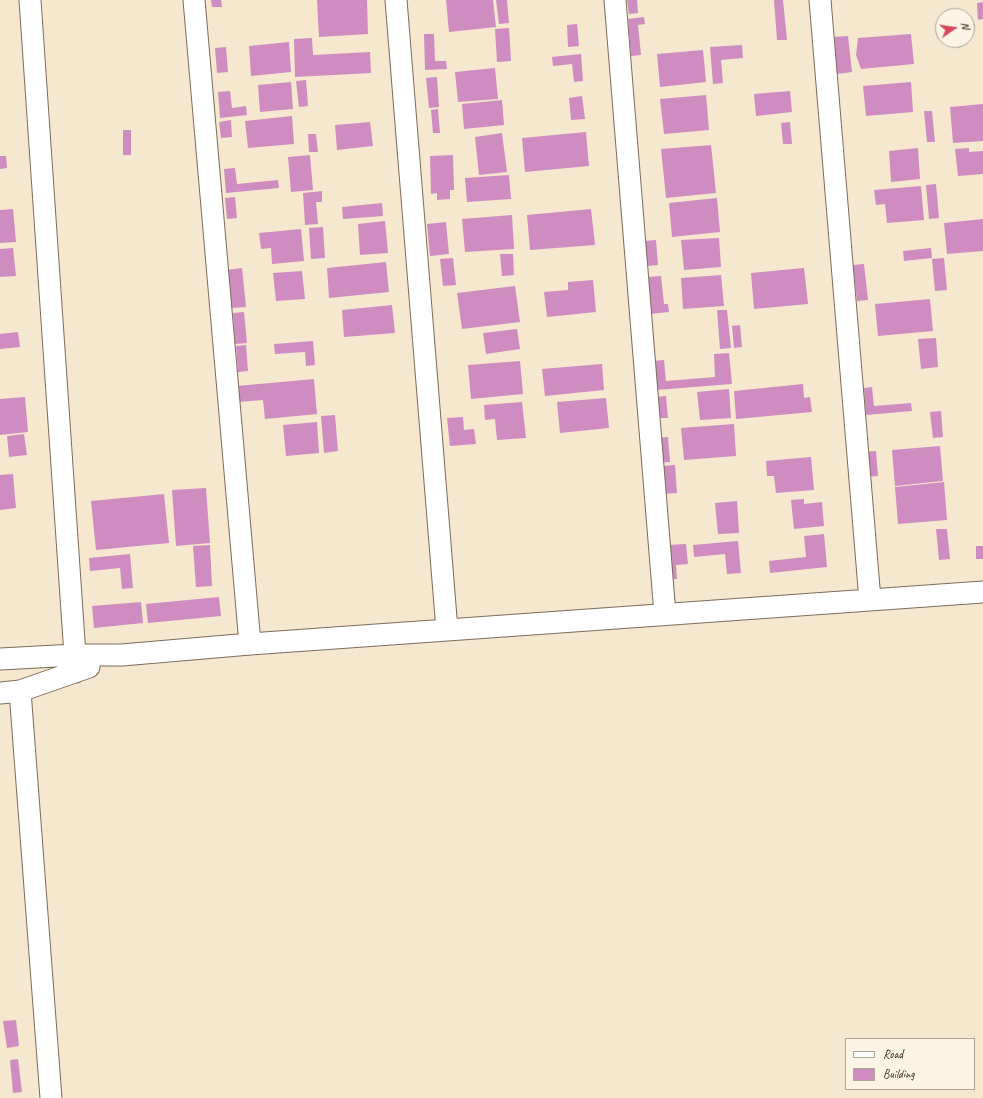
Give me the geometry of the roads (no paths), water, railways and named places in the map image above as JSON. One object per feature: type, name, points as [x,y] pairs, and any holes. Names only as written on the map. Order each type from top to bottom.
[{"type":"street","points":[[30,0],[75,663]]},
{"type":"street","points":[[194,0],[250,644]]},
{"type":"street","points":[[396,0],[447,630]]},
{"type":"street","points":[[615,0],[665,614]]},
{"type":"street","points":[[820,0],[870,600]]},
{"type":"street","points":[[0,659],[75,663],[122,655],[250,644],[983,592]]},
{"type":"street","points":[[0,693],[20,691],[75,663]]},
{"type":"street","points":[[20,691],[51,1098]]}]
